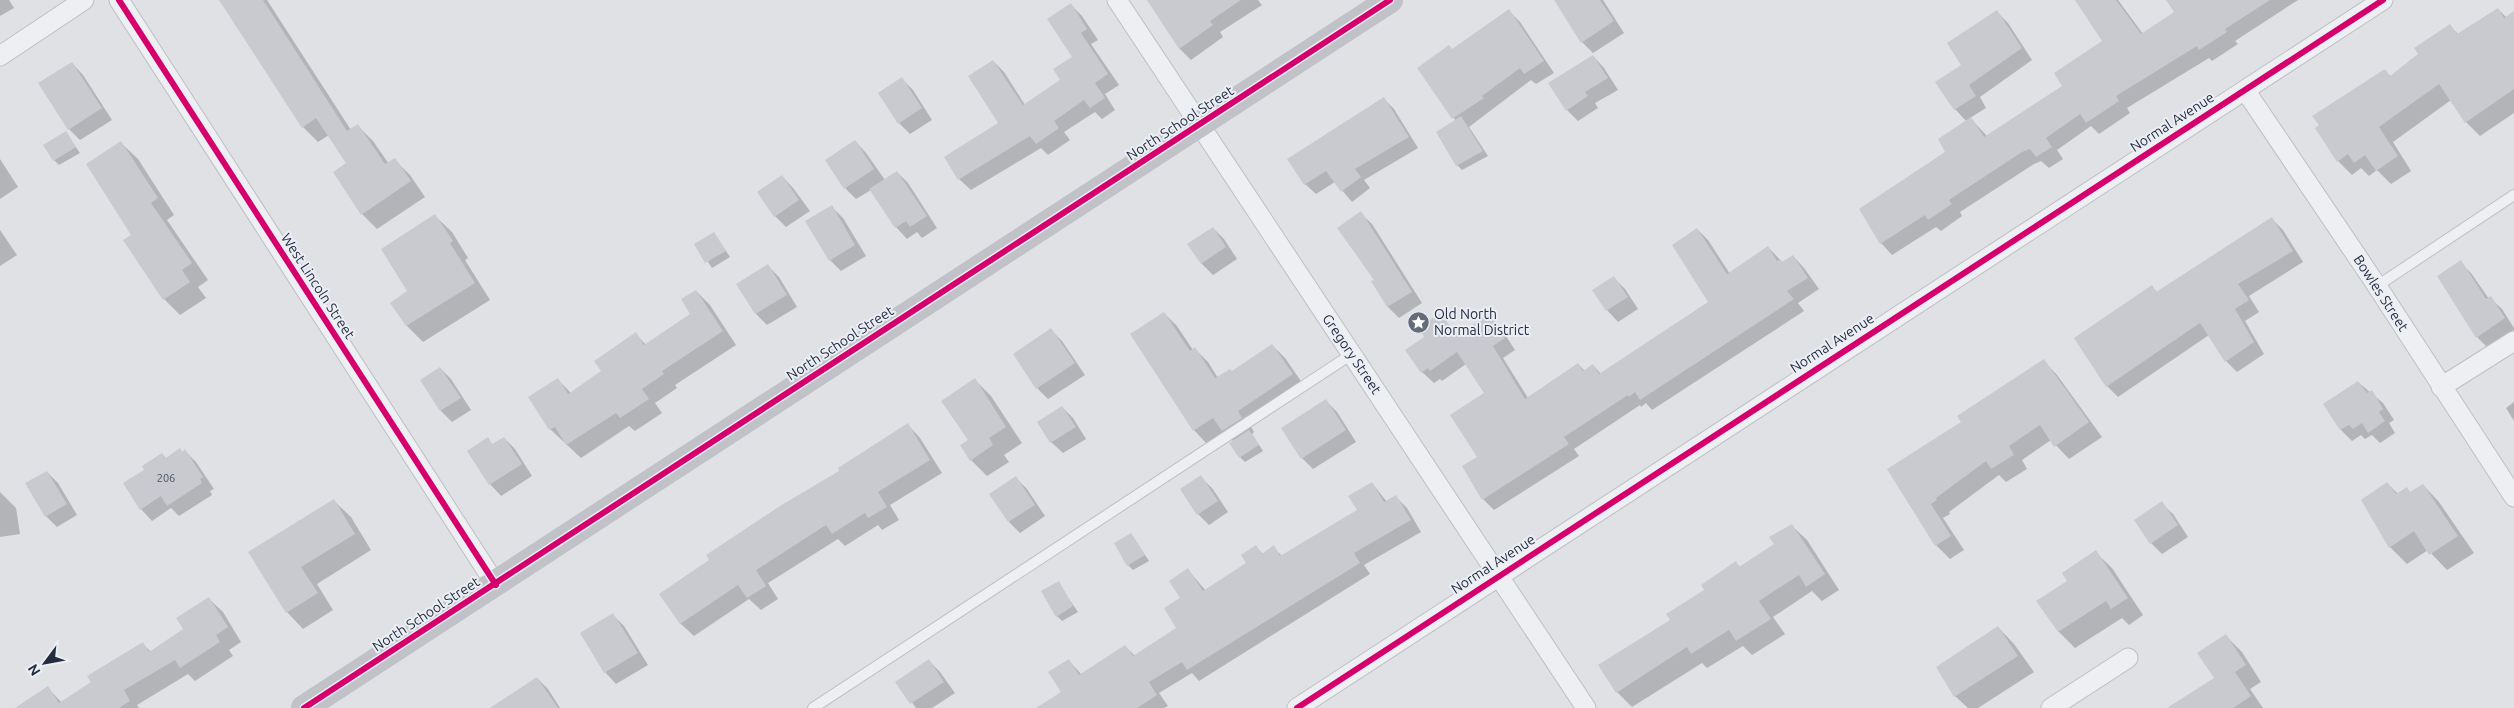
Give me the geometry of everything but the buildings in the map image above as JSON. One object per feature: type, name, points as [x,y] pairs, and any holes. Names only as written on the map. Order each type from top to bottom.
[{"type":"street","points":[[0,56],[84,0]]},
{"type":"street","name":"West Lincoln Street","points":[[119,0],[496,585]]},
{"type":"street","name":"Gregory Street","points":[[1117,0],[1500,575],[1586,708]]},
{"type":"street","name":"North School Street","points":[[304,708],[496,585],[1390,0]]},
{"type":"street","name":"Normal Avenue","points":[[1297,708],[2383,0]]},
{"type":"street","name":"Bowles Street","points":[[2246,90],[2377,286],[2514,497]]},
{"type":"street","points":[[2441,387],[2514,341]]},
{"type":"street","points":[[2051,708],[2128,658]]},
{"type":"lane","points":[[2377,286],[2514,195]]},
{"type":"lane","points":[[813,708],[1352,354]]},
{"type":"cycle path","points":[[119,0],[496,585]]},
{"type":"cycle path","points":[[304,708],[1390,0]]},
{"type":"cycle path","points":[[1297,708],[2383,0]]},
{"type":"place","name":"Old North Normal District","points":[[1418,322]]}]
